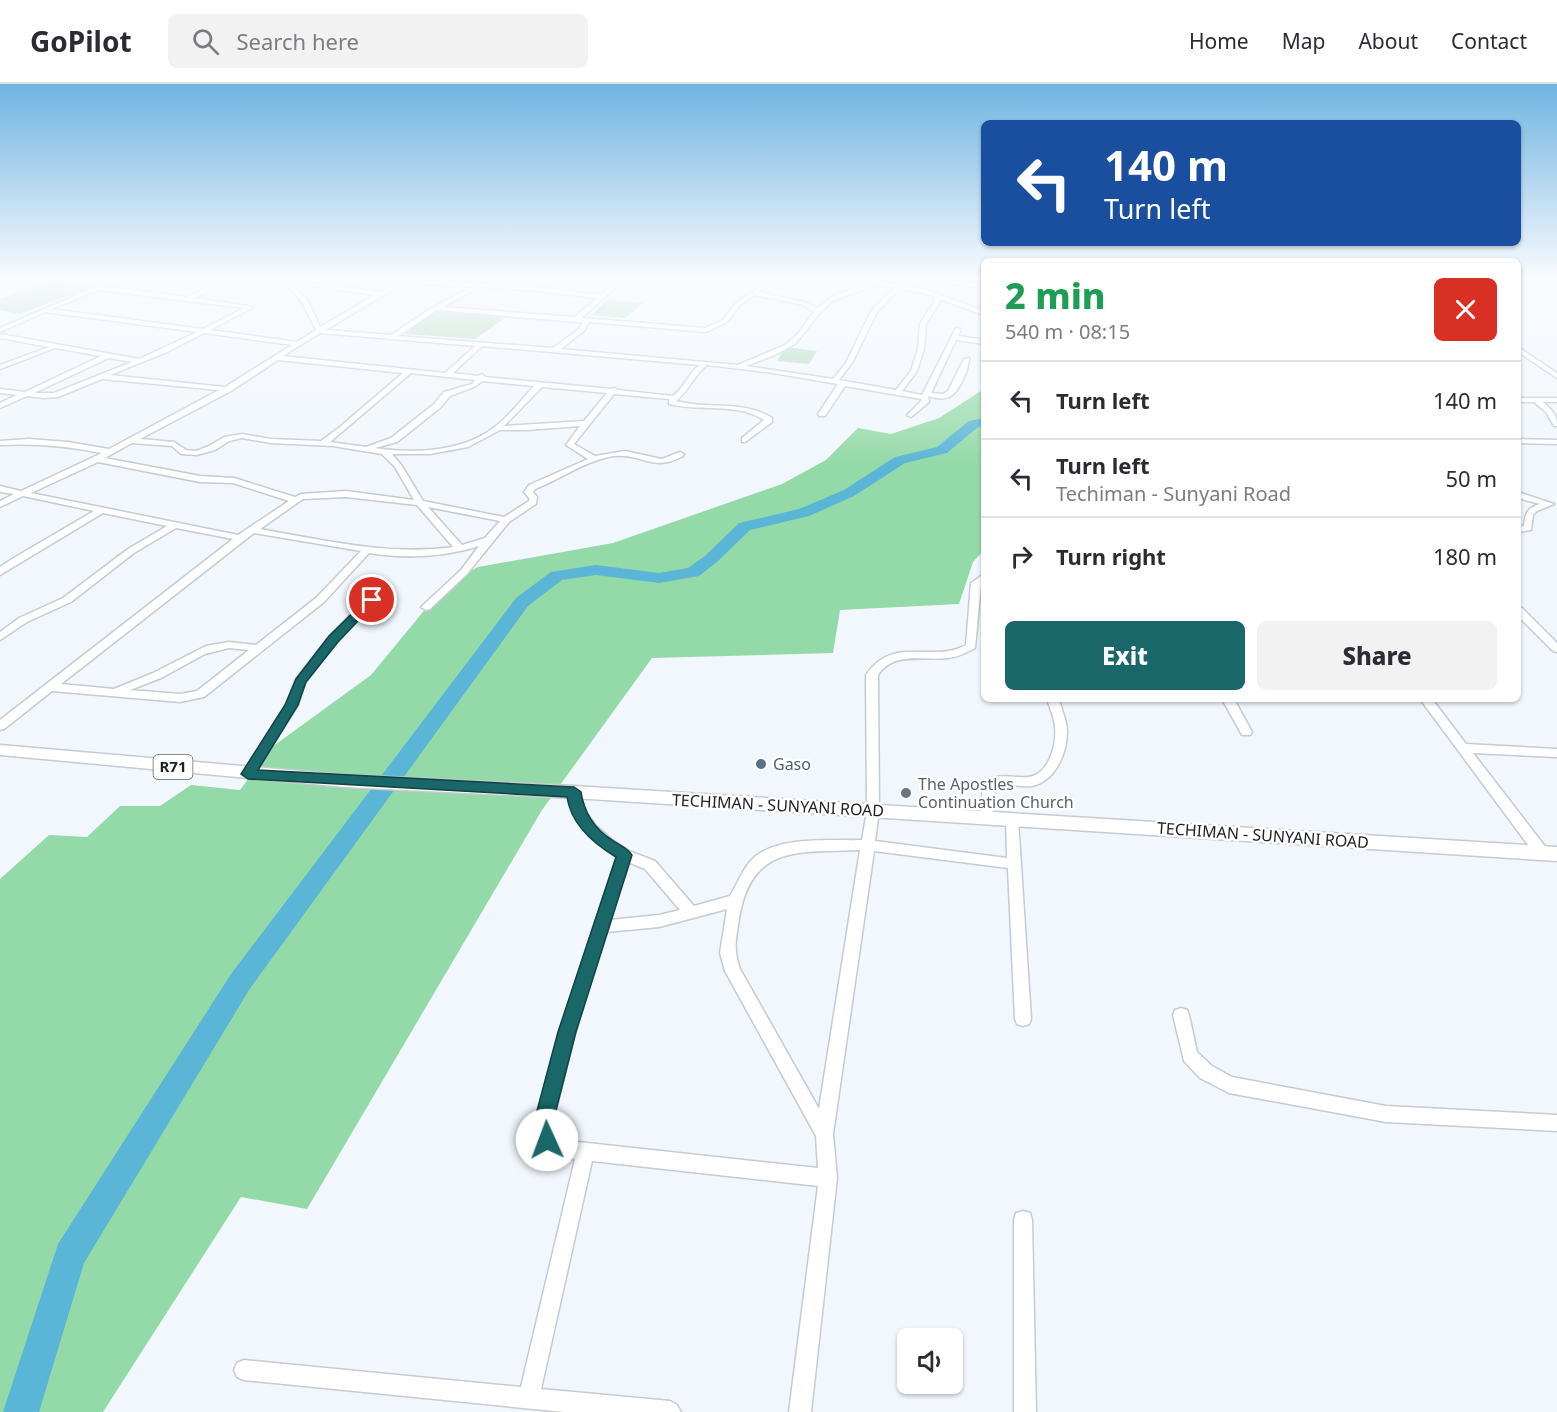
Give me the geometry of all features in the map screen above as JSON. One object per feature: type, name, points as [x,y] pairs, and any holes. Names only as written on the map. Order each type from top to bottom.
[{"type":"main road","name":"TECHIMAN - SUNYANI ROAD","points":[[0,750],[346,781],[574,792],[1550,853]]},
{"type":"street","points":[[24,341],[140,361]]},
{"type":"street","points":[[0,392],[55,395],[183,341]]},
{"type":"street","points":[[272,341],[299,344]]},
{"type":"street","points":[[0,504],[97,459],[228,389],[304,341]]},
{"type":"street","points":[[443,341],[735,366],[925,396],[944,396],[950,393],[967,359]]},
{"type":"street","points":[[554,351],[567,341]]},
{"type":"street","points":[[735,366],[770,355],[793,341]]},
{"type":"street","points":[[822,414],[860,341]]},
{"type":"street","points":[[898,393],[914,371],[922,341]]},
{"type":"street","points":[[910,415],[926,400],[925,396],[954,341]]},
{"type":"street","points":[[447,375],[481,344]]},
{"type":"street","points":[[0,368],[54,347]]},
{"type":"street","points":[[1521,351],[1557,376]]},
{"type":"street","points":[[0,406],[107,356]]},
{"type":"street","points":[[279,358],[408,372],[482,376],[676,398]]},
{"type":"street","points":[[706,363],[695,370],[683,392],[672,400],[676,404],[738,408],[761,414],[769,420],[745,440]]},
{"type":"street","points":[[322,444],[344,428],[351,419],[408,372]]},
{"type":"street","points":[[363,449],[394,440],[437,406],[447,394],[474,385],[482,376]]},
{"type":"street","points":[[102,377],[228,389]]},
{"type":"street","points":[[131,441],[174,444],[184,452],[197,453],[212,448],[227,439],[242,436],[271,441],[406,453],[468,445],[498,428],[541,383]]},
{"type":"street","points":[[594,459],[570,445],[614,390]]},
{"type":"street","points":[[1521,400],[1557,400]]},
{"type":"street","points":[[1536,400],[1549,411],[1557,424]]},
{"type":"street","points":[[498,428],[586,423]]},
{"type":"street","points":[[1521,440],[1557,442]]},
{"type":"street","points":[[0,443],[52,443],[110,452]]},
{"type":"street","points":[[385,452],[398,466],[420,503],[460,549]]},
{"type":"street","points":[[391,460],[406,453]]},
{"type":"street","points":[[426,608],[464,572],[506,520],[533,502],[528,492],[532,487],[594,459],[627,453],[661,463],[669,462],[680,454]]},
{"type":"street","points":[[97,459],[200,479],[234,482],[295,501]]},
{"type":"street","points":[[0,489],[24,492],[173,526],[240,538]]},
{"type":"street","points":[[0,726],[240,538],[295,501],[309,495],[346,494],[420,503],[506,520]]},
{"type":"street","points":[[1521,496],[1553,505]]},
{"type":"street","points":[[1521,529],[1528,528],[1529,514],[1534,509],[1553,505]]},
{"type":"street","points":[[0,572],[101,510]]},
{"type":"street","points":[[0,637],[23,620],[68,600],[131,551],[173,526]]},
{"type":"street","points":[[252,530],[368,549],[424,554],[460,549],[488,540]]},
{"type":"street","points":[[50,687],[180,698],[192,697],[208,688],[255,648],[320,600],[368,549]]},
{"type":"street","points":[[800,1412],[828,1178],[824,1134],[873,811],[872,675],[875,668],[882,662],[898,656],[966,651],[971,646],[976,583],[981,579]]},
{"type":"street","points":[[248,774],[292,705],[300,682],[333,639],[385,584]]},
{"type":"street","points":[[1521,613],[1557,649]]},
{"type":"street","points":[[117,692],[168,670],[209,648],[232,644],[255,648]]},
{"type":"street","points":[[986,818],[990,788],[995,781],[1006,779],[1029,782],[1041,779],[1049,772],[1060,746],[1061,730],[1054,702]]},
{"type":"street","points":[[1230,702],[1246,732]]},
{"type":"street","points":[[1428,702],[1463,748],[1550,853]]},
{"type":"street","points":[[1463,748],[1557,753]]},
{"type":"street","points":[[574,792],[576,809],[586,824],[604,843],[624,855],[650,865],[691,912]]},
{"type":"street","points":[[1012,819],[1023,1018]]},
{"type":"street","points":[[824,1134],[733,971],[727,953],[735,901],[754,866],[766,856],[788,848],[867,845],[1015,864]]},
{"type":"street","points":[[624,855],[567,1032],[544,1122],[547,1140],[568,1150],[828,1178]]},
{"type":"street","points":[[601,927],[636,924],[735,901]]},
{"type":"street","points":[[1181,1015],[1190,1056],[1206,1072],[1229,1085],[1386,1114],[1557,1123]]},
{"type":"street","points":[[529,1398],[585,1152]]},
{"type":"street","points":[[1023,1220],[1025,1412]]},
{"type":"street","points":[[244,1370],[670,1412]]},
{"type":"green space","points":[[786,347],[817,351],[809,364],[777,361]]},
{"type":"green space","points":[[981,391],[981,553],[973,562],[959,604],[840,610],[833,653],[652,658],[542,810],[307,1209],[241,1197],[103,1412],[0,1412],[0,879],[49,835],[87,837],[120,806],[160,806],[191,785],[240,790],[272,747],[371,675],[446,584],[478,567],[613,543],[782,484],[826,460],[858,428],[891,434],[939,418]]},
{"type":"waterway","points":[[21,1412],[70,1256],[240,982],[522,602],[557,576],[596,570],[659,578],[693,572],[711,559],[745,526],[804,513],[849,493],[900,460],[942,450],[974,424],[981,423]]},
{"type":"place","name":"Gaso","points":[[761,764]]},
{"type":"place","name":"The Apostles Continuation Church","points":[[906,793]]},
{"type":"route","points":[[372,600],[333,639],[300,682],[292,705],[248,774],[574,792],[576,809],[586,824],[604,843],[624,855],[567,1032],[544,1122],[547,1140]]}]
